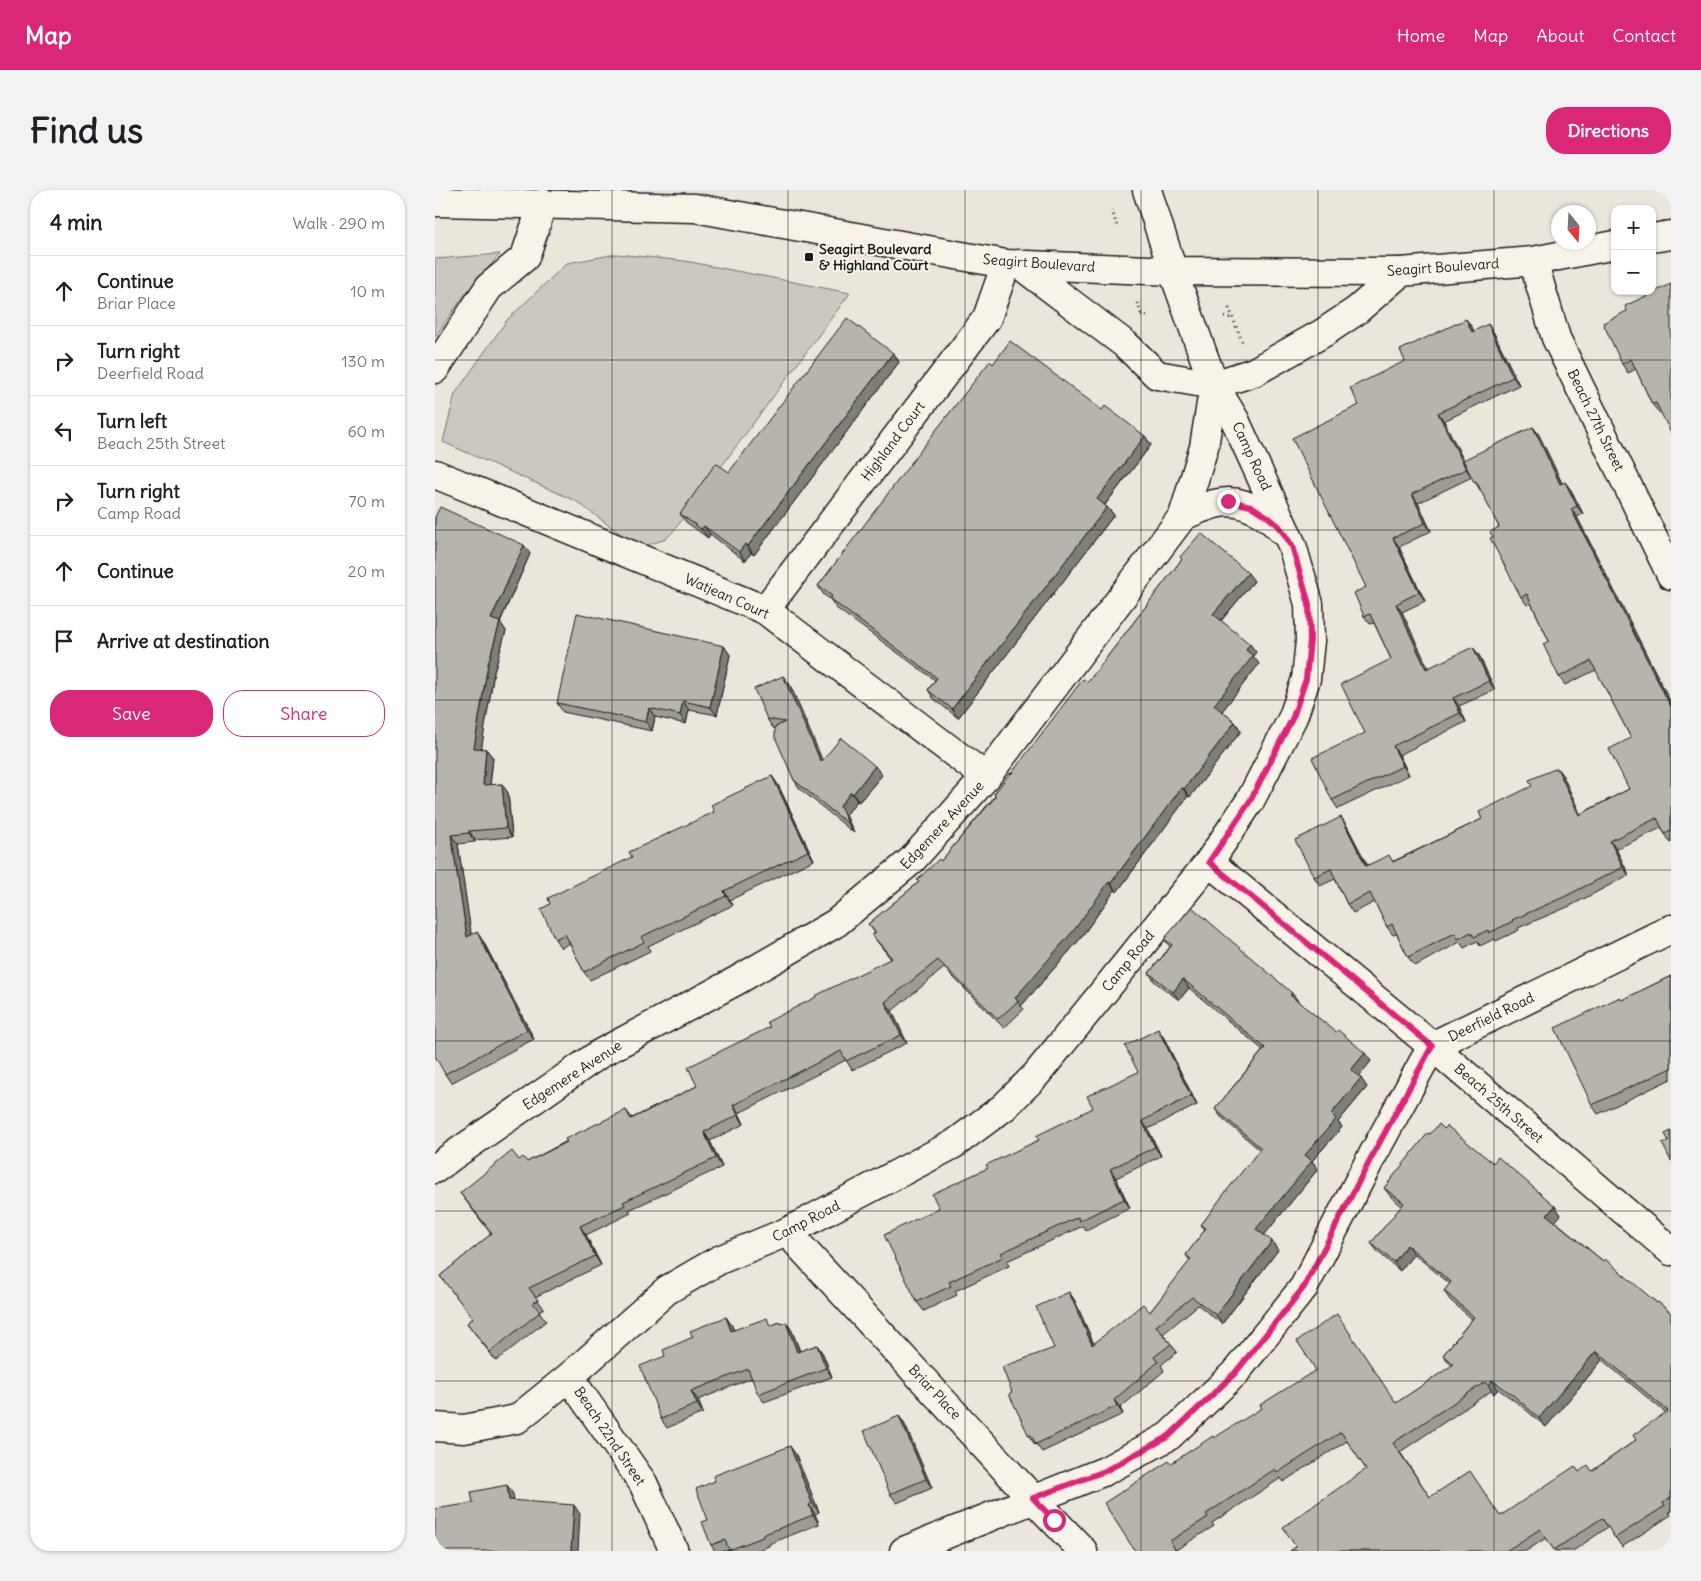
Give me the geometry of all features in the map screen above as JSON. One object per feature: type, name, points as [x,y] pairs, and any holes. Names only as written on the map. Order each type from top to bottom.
[{"type":"street","name":"Camp Road","points":[[435,1427],[464,1429],[517,1419],[569,1377],[667,1290],[719,1260],[787,1232],[954,1144],[1004,1107],[1036,1075],[1209,862],[1250,801],[1293,717],[1306,679],[1310,640],[1309,604],[1292,546],[1235,420],[1214,385],[1173,271],[1147,190]]},
{"type":"street","name":"Seagirt Boulevard","points":[[435,202],[695,208],[1013,264],[1173,271],[1401,272],[1533,261],[1611,246]]},
{"type":"street","points":[[435,369],[489,288],[525,257],[543,203]]},
{"type":"street","points":[[1656,237],[1671,235]]},
{"type":"street","name":"Beach 27th Street","points":[[1533,261],[1556,338],[1671,574]]},
{"type":"street","points":[[1013,264],[1126,346],[1157,375],[1214,385],[1254,372],[1323,333],[1356,311],[1401,272]]},
{"type":"street","name":"Highland Court","points":[[765,610],[987,318],[1013,264]]},
{"type":"street","name":"Edgemere Avenue","points":[[435,1169],[601,1053],[736,981],[836,923],[911,861],[986,776],[1183,516],[1204,447],[1214,385]]},
{"type":"street","name":"Watjean Court","points":[[435,474],[765,610],[986,776]]},
{"type":"street","points":[[1183,516],[1218,502],[1240,503],[1251,506],[1279,526],[1292,546]]},
{"type":"street","name":"Beach 25th Street","points":[[1209,862],[1432,1046],[1671,1250]]},
{"type":"street","name":"Deerfield Road","points":[[904,1551],[1033,1498],[1105,1471],[1169,1436],[1235,1373],[1304,1287],[1432,1046],[1671,929]]},
{"type":"street","name":"Briar Place","points":[[787,1232],[1083,1551]]},
{"type":"street","name":"Beach 22nd Street","points":[[569,1377],[643,1483],[674,1551]]},
{"type":"street","points":[[435,1410],[464,1429]]},
{"type":"street","points":[[435,1438],[464,1429]]},
{"type":"path","points":[[1112,210],[1117,227]]},
{"type":"path","points":[[1229,308],[1245,350]]},
{"type":"path","points":[[1141,316],[1149,316]]},
{"type":"path","points":[[1224,317],[1233,318]]},
{"type":"shaded area","points":[[500,254],[463,297],[435,337],[435,259]]},
{"type":"shaded area","points":[[617,254],[685,261],[850,293],[675,529],[666,539],[648,545],[630,541],[576,501],[443,442],[455,394],[507,320],[567,263]]},
{"type":"building","points":[[1671,284],[1671,433],[1656,403],[1652,404],[1631,359],[1622,364],[1603,323],[1627,311],[1625,306],[1648,295],[1656,295],[1656,291]]},
{"type":"building","points":[[847,318],[893,353],[748,546],[745,544],[739,552],[704,526],[701,529],[680,514],[716,463],[729,472]]},
{"type":"building","points":[[1466,319],[1472,332],[1488,324],[1513,377],[1438,413],[1466,469],[1412,494],[1425,523],[1393,538],[1419,592],[1396,604],[1426,669],[1473,647],[1489,681],[1453,698],[1460,713],[1393,746],[1403,766],[1332,800],[1312,758],[1365,733],[1341,684],[1391,659],[1370,614],[1364,616],[1354,593],[1366,587],[1292,438],[1359,405],[1350,388],[1405,361],[1400,350]]},
{"type":"building","points":[[1010,341],[1102,410],[1105,406],[1145,436],[1097,499],[1107,507],[952,709],[928,690],[937,678],[830,599],[832,596],[818,586],[990,361],[993,364]]},
{"type":"building","points":[[1533,427],[1560,484],[1565,482],[1577,506],[1571,509],[1671,707],[1671,831],[1665,834],[1657,818],[1610,841],[1623,867],[1489,933],[1488,930],[1474,937],[1471,932],[1458,939],[1455,933],[1408,957],[1392,924],[1387,927],[1370,893],[1347,904],[1331,869],[1314,877],[1295,840],[1341,817],[1366,866],[1389,855],[1393,862],[1482,819],[1479,812],[1532,786],[1529,780],[1557,768],[1579,815],[1629,789],[1609,749],[1631,738],[1591,661],[1559,677],[1543,644],[1549,641],[1527,594],[1521,597],[1490,538],[1493,537],[1490,532],[1499,527],[1476,481],[1474,482],[1463,460]]},
{"type":"building","points":[[440,507],[524,545],[491,619],[500,622],[488,664],[474,748],[486,749],[483,785],[502,784],[506,828],[469,831],[469,833],[451,835],[467,937],[477,932],[527,1030],[445,1074],[435,1056],[435,517]]},
{"type":"building","points":[[1201,533],[1248,573],[1213,614],[1250,644],[1246,650],[1253,656],[1214,705],[1235,722],[1184,789],[1182,787],[1074,930],[1015,998],[1018,1001],[998,1019],[938,960],[885,1002],[901,1035],[846,1061],[841,1051],[733,1105],[738,1115],[704,1132],[716,1158],[623,1202],[625,1205],[580,1226],[595,1256],[529,1288],[538,1300],[533,1303],[540,1312],[490,1352],[467,1323],[473,1318],[440,1276],[492,1233],[460,1193],[512,1151],[519,1160],[523,1157],[527,1162],[567,1142],[565,1139],[626,1110],[631,1119],[697,1086],[688,1067],[770,1027],[767,1022],[892,958],[872,935],[876,933],[868,924],[919,882],[917,880],[939,859],[941,861],[996,796],[994,794],[1083,679],[1088,682],[1182,559],[1180,557]]},
{"type":"building","points":[[577,613],[724,646],[710,707],[683,701],[680,715],[649,708],[646,722],[557,703]]},
{"type":"building","points":[[783,676],[821,762],[841,738],[875,766],[853,794],[851,792],[840,806],[848,824],[794,780],[775,737],[775,727],[785,722],[767,719],[754,689]]},
{"type":"building","points":[[772,776],[808,851],[724,891],[726,896],[641,937],[644,942],[584,972],[565,934],[555,939],[541,909],[550,904],[548,898],[632,857],[629,852],[714,812],[711,805]]},
{"type":"building","points":[[1192,907],[1292,993],[1290,995],[1336,1032],[1338,1030],[1365,1053],[1351,1070],[1361,1078],[1331,1114],[1336,1119],[1305,1155],[1312,1161],[1256,1229],[1272,1241],[1216,1315],[1192,1297],[1156,1326],[1171,1344],[1154,1357],[1158,1362],[1114,1400],[1117,1406],[1036,1444],[1031,1435],[1029,1436],[1009,1394],[1012,1392],[1002,1367],[1054,1348],[1036,1307],[1069,1292],[1092,1345],[1143,1304],[1150,1312],[1191,1259],[1186,1255],[1206,1228],[1201,1225],[1261,1148],[1215,1109],[1265,1048],[1183,979],[1173,992],[1149,973],[1172,945],[1164,939]]},
{"type":"building","points":[[1671,976],[1671,1068],[1592,1105],[1555,1028],[1620,997],[1622,1000]]},
{"type":"building","points":[[1158,1029],[1191,1096],[1142,1121],[1155,1147],[1110,1169],[1124,1199],[1079,1221],[1078,1217],[1001,1253],[1003,1257],[949,1282],[951,1286],[917,1302],[884,1235],[939,1208],[932,1194],[988,1168],[986,1165],[1039,1140],[1036,1136],[1093,1108],[1087,1096],[1138,1072],[1125,1046]]},
{"type":"building","points":[[1439,1124],[1444,1129],[1447,1126],[1493,1163],[1498,1157],[1555,1206],[1547,1215],[1671,1313],[1671,1498],[1663,1503],[1665,1506],[1615,1538],[1602,1518],[1554,1550],[1540,1529],[1506,1551],[1290,1551],[1296,1547],[1283,1527],[1366,1469],[1341,1432],[1277,1473],[1275,1469],[1206,1514],[1208,1517],[1170,1541],[1176,1551],[1135,1551],[1104,1503],[1169,1461],[1170,1464],[1213,1436],[1214,1438],[1262,1408],[1260,1405],[1316,1370],[1297,1341],[1337,1314],[1396,1403],[1454,1364],[1443,1355],[1474,1317],[1444,1291],[1451,1282],[1407,1245],[1394,1262],[1371,1243],[1404,1203],[1384,1188],[1428,1133],[1430,1134]],"holes":[[[1596,1351],[1668,1411],[1633,1435],[1636,1440],[1592,1471],[1588,1465],[1579,1472],[1575,1466],[1500,1516],[1470,1471],[1430,1497],[1393,1443],[1485,1382],[1488,1385],[1492,1380],[1513,1395],[1539,1418]]]},
{"type":"building","points":[[1671,1131],[1671,1161],[1662,1143],[1669,1141],[1665,1134]]},
{"type":"building","points":[[726,1317],[731,1331],[767,1318],[770,1326],[786,1322],[797,1352],[817,1345],[826,1368],[758,1394],[748,1369],[691,1391],[697,1404],[661,1419],[640,1366],[665,1356],[663,1350],[693,1337],[690,1331]]},
{"type":"building","points":[[899,1416],[926,1479],[890,1494],[864,1431]]},
{"type":"building","points":[[790,1446],[812,1503],[809,1505],[813,1515],[729,1550],[725,1540],[711,1545],[702,1522],[708,1520],[696,1489],[715,1481],[713,1476]]},
{"type":"building","points":[[507,1485],[509,1500],[574,1505],[571,1551],[435,1551],[435,1509],[473,1503],[471,1492]]},
{"type":"place","name":"Seagirt Boulevard & Highland Court","points":[[809,257]]},
{"type":"route","points":[[1054,1520],[1033,1498],[1105,1471],[1169,1436],[1235,1373],[1304,1287],[1432,1046],[1209,862],[1250,801],[1293,717],[1306,679],[1310,640],[1309,604],[1292,546],[1279,526],[1268,517],[1251,506],[1228,501]]}]
